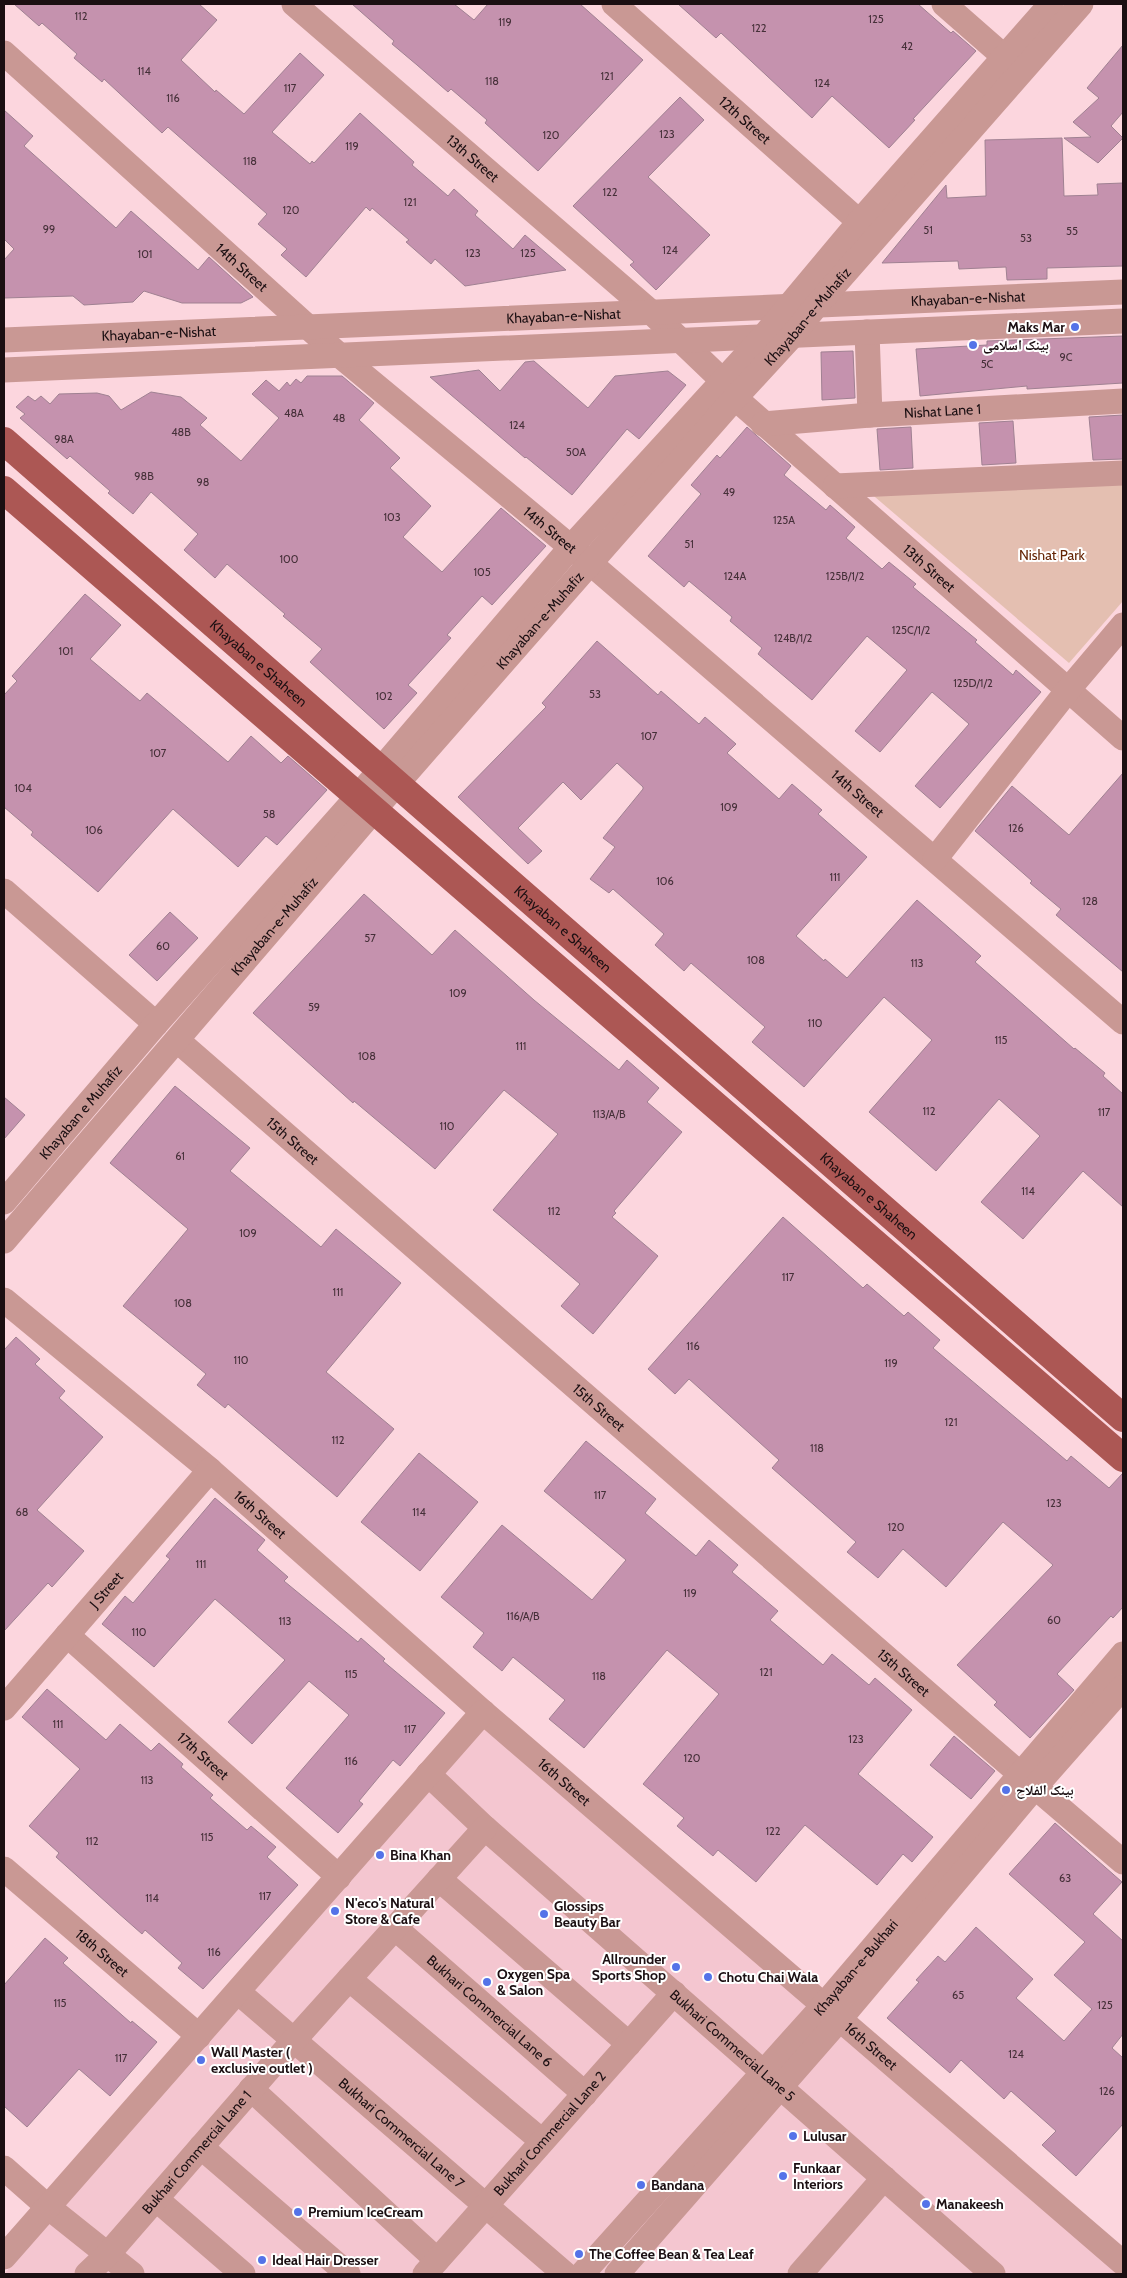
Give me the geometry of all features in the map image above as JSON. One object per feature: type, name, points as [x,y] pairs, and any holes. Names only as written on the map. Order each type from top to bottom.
[{"type":"main road","name":"Khayaban e Shaheen","points":[[4,441],[1123,1418]]},
{"type":"main road","points":[[4,490],[367,802],[1123,1458]]},
{"type":"street","name":"13th Street","points":[[294,4],[652,313],[763,424],[1123,738]]},
{"type":"street","name":"12th Street","points":[[614,4],[868,229]]},
{"type":"street","points":[[944,4],[1012,64]]},
{"type":"street","name":"Khayaban-e-Muhafiz","points":[[1012,64],[1051,4]]},
{"type":"street","name":"Khayaban-e-Muhafiz","points":[[388,777],[590,563],[729,389],[763,337],[786,307],[868,229],[1012,64],[1081,4]]},
{"type":"street","name":"14th Street","points":[[4,53],[339,355],[590,563],[1123,1022]]},
{"type":"street","name":"Khayaban-e-Muhafiz","points":[[4,1241],[178,1041],[571,547],[729,389],[793,336],[816,306],[868,229]]},
{"type":"street","name":"Khayaban-e-Nishat","points":[[4,340],[1123,292]]},
{"type":"street","name":"Khayaban-e-Nishat","points":[[4,370],[1123,321]]},
{"type":"street","points":[[867,332],[870,415]]},
{"type":"street","name":"Nishat Lane 1","points":[[763,424],[870,415],[1123,400]]},
{"type":"street","points":[[835,486],[1123,474]]},
{"type":"street","points":[[934,859],[1123,624]]},
{"type":"street","name":"Khayaban-e-Muhafiz","points":[[156,1024],[367,802]]},
{"type":"street","points":[[4,891],[156,1024]]},
{"type":"street","name":"Khayaban e Muhafiz","points":[[4,1202],[156,1024]]},
{"type":"street","name":"15th Street","points":[[178,1041],[1123,1862]]},
{"type":"street","points":[[51,1148],[71,1164]]},
{"type":"street","name":"16th Street","points":[[4,1300],[210,1470],[483,1712],[1123,2263]]},
{"type":"street","name":"J Street","points":[[4,1708],[210,1470]]},
{"type":"street","name":"17th Street","points":[[67,1635],[339,1877]]},
{"type":"street","name":"Khayaban-e-Bukhari","points":[[582,2274],[772,2079],[831,2013],[1027,1780],[1123,1654]]},
{"type":"street","name":"Khayaban-e-Bukhari","points":[[1027,1780],[1123,1687]]},
{"type":"street","points":[[4,2257],[483,1712]]},
{"type":"street","name":"Bukhari Commercial Lane 5","points":[[428,1774],[485,1828],[993,2274]]},
{"type":"street","name":"Bukhari Commercial Lane 1","points":[[88,2274],[108,2254],[294,2040],[485,1828]]},
{"type":"street","name":"18th Street","points":[[4,1869],[199,2036]]},
{"type":"street","points":[[439,1879],[629,2044]]},
{"type":"street","name":"Bukhari Commercial Lane 6","points":[[394,1928],[585,2094]]},
{"type":"street","points":[[349,1979],[542,2141]]},
{"type":"street","name":"Bukhari Commercial Lane 7","points":[[238,1992],[565,2274]]},
{"type":"street","name":"Bukhari Commercial Lane 2","points":[[431,2267],[674,1993]]},
{"type":"street","name":"Khayaban-e-Bukhari","points":[[617,2274],[772,2079]]},
{"type":"street","points":[[251,2089],[431,2267]]},
{"type":"street","points":[[201,2147],[348,2274]]},
{"type":"street","points":[[4,2168],[48,2207],[132,2274]]},
{"type":"street","points":[[800,2274],[884,2178]]},
{"type":"street","points":[[156,2199],[243,2274]]},
{"type":"shaded area","points":[[484,1725],[1120,2274],[4,2274]]},
{"type":"green space","name":"Nishat Park","points":[[1123,481],[1123,601],[1069,663],[868,491]]},
{"type":"building","points":[[14,4],[199,4],[217,20],[181,60],[215,92],[216,90],[244,114],[300,53],[324,75],[272,132],[310,164],[312,161],[314,163],[360,113],[414,162],[412,165],[448,196],[454,189],[478,211],[475,215],[513,249],[525,235],[566,270],[465,286],[435,259],[431,264],[406,242],[409,240],[372,208],[370,211],[366,207],[306,277],[281,255],[287,249],[258,224],[267,214],[168,127],[162,133],[104,79],[102,82],[74,58],[77,54],[42,23],[39,26]]},
{"type":"building","points":[[352,4],[454,4],[474,20],[488,4],[580,4],[643,60],[538,171],[485,123],[487,120],[451,89],[448,92],[392,44],[394,41]]},
{"type":"building","points":[[678,4],[918,4],[951,33],[953,31],[976,51],[889,148],[832,96],[812,118],[721,33],[716,38]]},
{"type":"building","points":[[1123,45],[1123,112],[1111,126],[1123,138],[1098,163],[1064,138],[1091,137],[1073,122],[1099,98],[1087,88]]},
{"type":"building","points":[[680,97],[704,120],[648,177],[710,235],[656,290],[630,265],[634,262],[573,206]]},
{"type":"building","points":[[4,110],[33,136],[24,146],[116,228],[131,211],[198,270],[209,257],[253,297],[241,303],[182,303],[144,291],[133,302],[84,305],[73,296],[4,298],[4,260],[14,249],[4,239]]},
{"type":"building","points":[[1062,138],[1064,196],[1098,195],[1097,184],[1123,183],[1123,266],[1047,268],[1047,279],[1007,280],[1006,267],[959,269],[958,261],[882,263],[946,185],[947,198],[986,196],[985,140]]},
{"type":"building","points":[[1123,336],[1123,383],[1027,389],[1027,386],[920,396],[916,349],[987,345],[987,341]]},
{"type":"building","points":[[853,351],[855,398],[822,400],[821,352]]},
{"type":"building","points":[[534,361],[588,408],[615,376],[668,371],[686,385],[639,439],[627,429],[572,495],[525,458],[430,377],[479,370],[500,391],[525,362]]},
{"type":"building","points":[[307,376],[342,376],[374,403],[359,420],[400,458],[390,468],[431,506],[403,537],[442,572],[501,508],[546,546],[492,605],[482,596],[447,635],[451,638],[408,685],[417,693],[384,729],[310,662],[322,649],[283,616],[285,614],[227,564],[215,578],[184,550],[198,534],[151,492],[133,514],[70,456],[67,459],[20,418],[25,414],[16,407],[28,396],[35,401],[41,396],[50,404],[59,394],[97,393],[109,396],[121,410],[151,392],[181,397],[207,418],[200,425],[241,461],[279,418],[252,394],[266,380],[279,391],[287,382],[290,386],[296,379],[301,383]]},
{"type":"building","points":[[1123,415],[1123,459],[1093,460],[1089,417]]},
{"type":"building","points":[[1013,421],[1016,463],[982,465],[979,423]]},
{"type":"building","points":[[747,427],[791,466],[784,475],[826,510],[830,505],[855,527],[846,538],[882,569],[889,562],[916,584],[913,587],[977,640],[975,642],[1013,675],[1016,670],[1041,692],[940,808],[915,786],[969,724],[932,692],[880,752],[855,731],[907,670],[867,636],[812,700],[758,654],[762,648],[730,621],[732,617],[689,581],[684,587],[648,556],[701,494],[691,485],[717,455],[720,458]]},
{"type":"building","points":[[911,427],[913,468],[880,470],[877,429]]},
{"type":"building","points":[[85,594],[121,625],[90,659],[140,701],[147,693],[228,762],[251,736],[281,763],[288,756],[327,790],[277,845],[266,836],[238,867],[173,809],[98,892],[31,835],[33,832],[4,807],[4,695],[17,681],[12,676]]},
{"type":"building","points":[[597,641],[658,695],[661,691],[699,724],[705,717],[736,744],[727,753],[779,799],[792,784],[822,810],[818,814],[867,857],[796,936],[824,961],[825,959],[847,978],[917,900],[981,956],[975,962],[1074,1049],[1105,1073],[1103,1076],[1123,1094],[1123,1207],[1083,1171],[1023,1239],[981,1202],[1040,1136],[999,1099],[936,1171],[869,1112],[932,1040],[884,997],[804,1087],[752,1042],[765,1027],[691,963],[684,971],[655,945],[664,934],[613,889],[609,893],[590,879],[615,847],[603,838],[643,789],[617,763],[581,800],[563,782],[518,828],[542,851],[528,864],[458,797],[546,707],[542,703]]},
{"type":"building","points":[[1123,773],[1123,972],[1056,915],[1061,909],[1030,883],[1032,881],[975,831],[1012,786],[1069,835]]},
{"type":"building","points":[[364,894],[432,955],[455,930],[534,1000],[619,1070],[627,1060],[659,1088],[647,1102],[682,1132],[614,1211],[616,1213],[612,1217],[658,1256],[593,1334],[561,1306],[580,1284],[493,1210],[558,1134],[504,1090],[435,1169],[354,1101],[353,1103],[253,1013]]},
{"type":"building","points":[[170,912],[198,938],[157,981],[129,955]]},
{"type":"building","points":[[175,1086],[250,1148],[230,1171],[321,1247],[336,1229],[401,1283],[326,1372],[394,1429],[337,1497],[228,1404],[225,1408],[197,1385],[206,1374],[123,1306],[188,1229],[110,1163]]},
{"type":"building","points":[[4,1097],[25,1115],[4,1139]]},
{"type":"building","points":[[783,1217],[863,1288],[867,1284],[904,1316],[908,1312],[940,1340],[933,1348],[1067,1461],[1071,1456],[1109,1488],[1123,1473],[1123,1607],[1113,1618],[1111,1616],[1057,1674],[1074,1690],[1030,1738],[994,1705],[997,1702],[957,1665],[1053,1565],[1003,1522],[946,1587],[903,1549],[878,1578],[847,1552],[856,1542],[772,1468],[779,1460],[689,1379],[675,1394],[648,1369]]},
{"type":"building","points":[[16,1337],[40,1359],[35,1364],[65,1391],[59,1398],[103,1437],[37,1510],[84,1551],[52,1587],[48,1583],[4,1631],[4,1350]]},
{"type":"building","points":[[586,1441],[656,1499],[645,1513],[696,1556],[709,1540],[738,1565],[732,1572],[778,1611],[770,1620],[823,1665],[832,1654],[869,1685],[875,1678],[912,1710],[858,1774],[933,1837],[912,1862],[903,1854],[877,1885],[805,1825],[756,1882],[718,1850],[713,1856],[677,1826],[684,1818],[643,1784],[719,1694],[667,1650],[584,1748],[549,1719],[565,1700],[513,1657],[502,1671],[473,1647],[484,1633],[441,1597],[502,1525],[592,1600],[626,1560],[544,1491]]},
{"type":"building","points":[[419,1453],[478,1502],[420,1571],[361,1522]]},
{"type":"building","points":[[215,1498],[265,1540],[257,1550],[288,1577],[284,1581],[358,1642],[361,1638],[385,1659],[383,1661],[445,1713],[400,1766],[393,1760],[359,1801],[363,1804],[338,1833],[286,1788],[349,1715],[309,1681],[252,1744],[228,1722],[285,1660],[215,1599],[154,1667],[102,1624],[125,1596],[133,1603],[170,1559],[166,1556]]},
{"type":"building","points":[[47,1689],[106,1740],[120,1724],[151,1751],[159,1743],[183,1764],[181,1767],[213,1795],[210,1798],[247,1830],[251,1826],[276,1847],[267,1857],[298,1885],[203,1989],[178,1968],[182,1963],[145,1930],[142,1934],[117,1912],[56,1857],[59,1853],[29,1826],[80,1769],[22,1717]]},
{"type":"building","points":[[954,1736],[995,1771],[971,1799],[930,1765]]},
{"type":"building","points":[[1055,1823],[1122,1882],[1093,1914],[1123,1941],[1123,2034],[1112,2048],[1123,2058],[1123,2124],[1076,2176],[1042,2145],[1056,2131],[1011,2091],[1004,2099],[961,2060],[950,2073],[887,2018],[919,1982],[916,1980],[938,1956],[945,1962],[976,1927],[1033,1979],[1016,1998],[1064,2041],[1092,2009],[1054,1975],[1085,1942],[1009,1874]]},
{"type":"building","points":[[45,1938],[68,1958],[63,1963],[131,2023],[132,2021],[157,2042],[110,2096],[79,2069],[27,2127],[4,2106],[4,1985]]},
{"type":"place","name":"Maks Mar","points":[[1075,327]]},
{"type":"place","name":"بینک اسلامی","points":[[973,345]]},
{"type":"place","name":"بینک الفلاح","points":[[1006,1790]]},
{"type":"place","name":"Bina Khan","points":[[380,1855]]},
{"type":"place","name":"N'eco's Natural Store & Cafe","points":[[335,1911]]},
{"type":"place","name":"Glossips Beauty Bar","points":[[544,1914]]},
{"type":"place","name":"Allrounder Sports Shop","points":[[676,1967]]},
{"type":"place","name":"Chotu Chai Wala","points":[[708,1977]]},
{"type":"place","name":"Oxygen Spa & Salon","points":[[487,1982]]},
{"type":"place","name":"Wall Master ( exclusive outlet )","points":[[201,2060]]},
{"type":"place","name":"Lulusar","points":[[793,2136]]},
{"type":"place","name":"Funkaar Interiors","points":[[783,2176]]},
{"type":"place","name":"Bandana","points":[[641,2185]]},
{"type":"place","name":"Manakeesh","points":[[926,2204]]},
{"type":"place","name":"Premium IceCream","points":[[298,2212]]},
{"type":"place","name":"The Coffee Bean & Tea Leaf","points":[[579,2254]]},
{"type":"place","name":"Ideal Hair Dresser","points":[[262,2260]]}]
